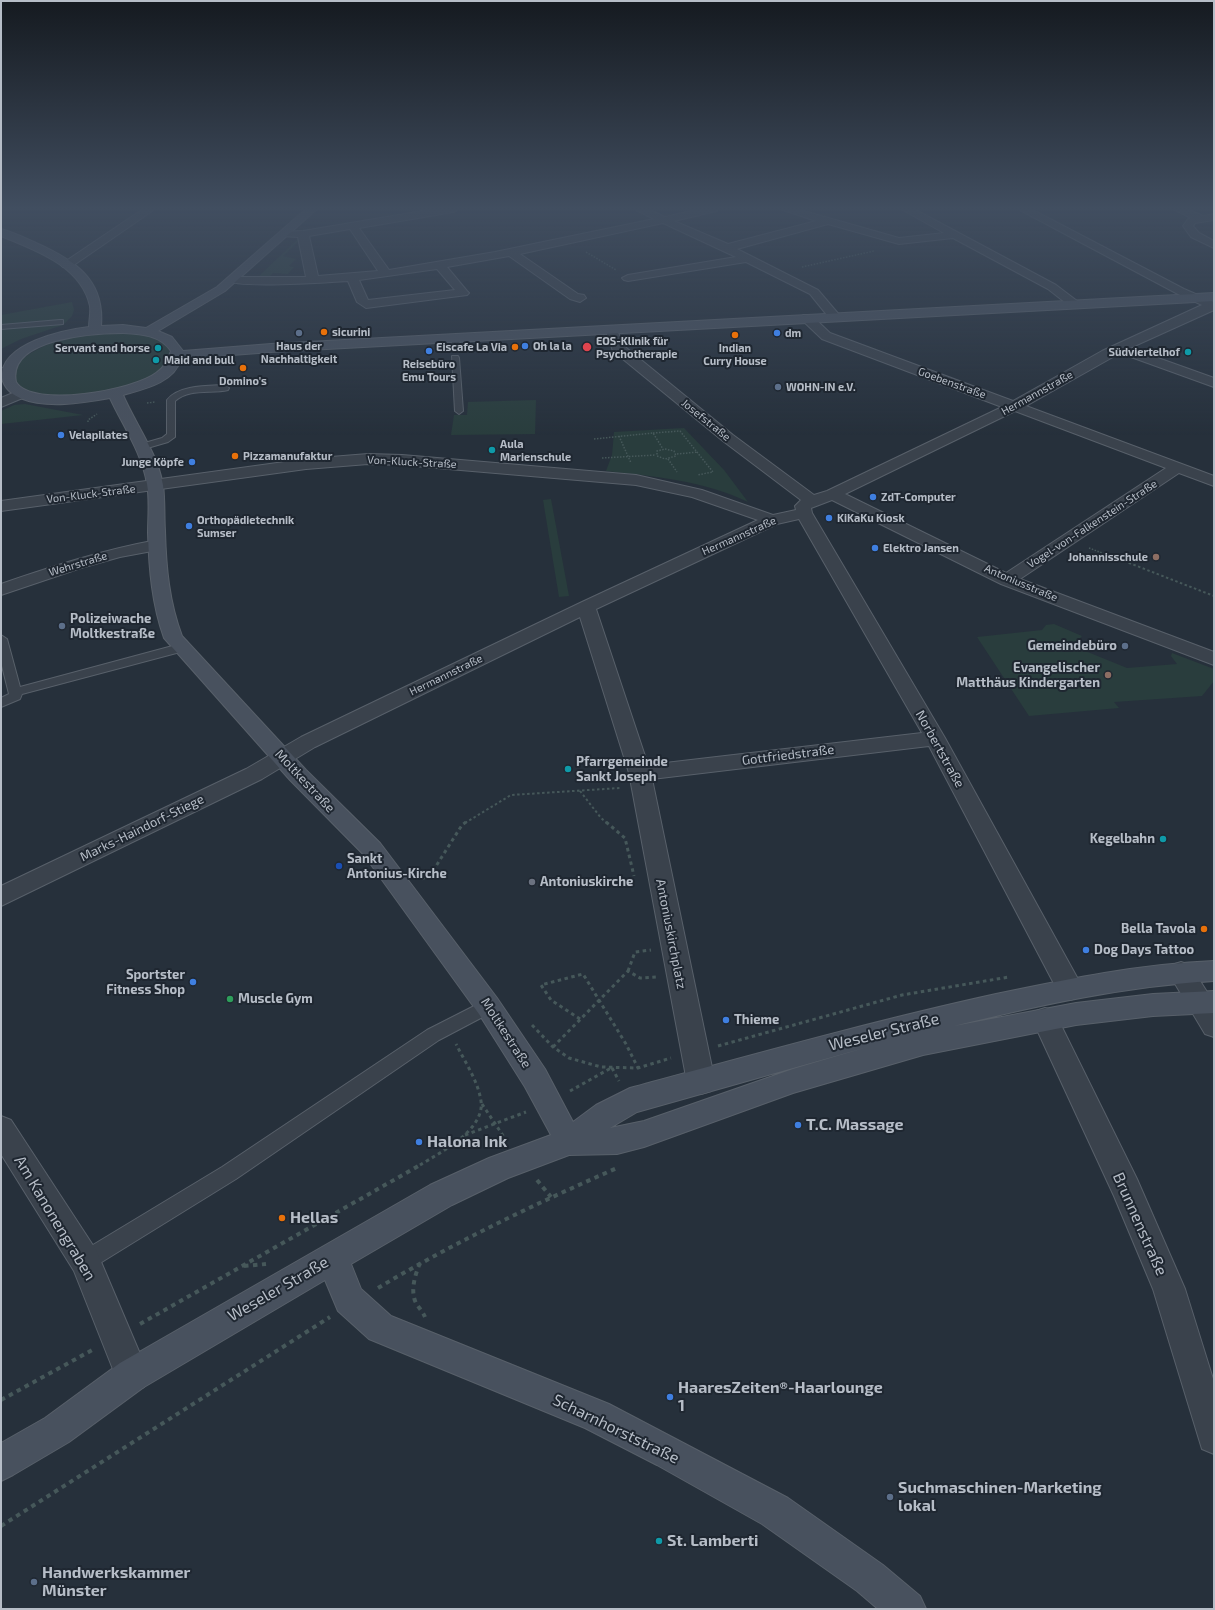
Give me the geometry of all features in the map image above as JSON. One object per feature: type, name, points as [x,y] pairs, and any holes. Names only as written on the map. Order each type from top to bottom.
[{"type":"main road","points":[[86,284],[96,307],[95,330]]},
{"type":"main road","points":[[147,332],[208,298],[228,284]]},
{"type":"main road","points":[[177,355],[455,343],[611,329],[1075,304],[1207,302]]},
{"type":"main road","points":[[123,329],[147,332],[170,341],[177,351],[177,355],[170,368],[157,377],[138,386],[115,393],[67,400],[41,398],[20,394],[10,389],[4,383],[2,372],[6,365],[14,357],[35,345],[64,336],[95,330],[123,329]]},
{"type":"main road","name":"Moltkestraße","points":[[115,393],[144,446],[150,464],[155,486],[157,545],[165,616],[173,638],[180,648],[372,849],[404,889],[488,1006],[535,1078],[569,1142]]},
{"type":"main road","name":"Weseler Straße","points":[[1,1463],[57,1430],[132,1375],[441,1195],[499,1168],[569,1142],[619,1106],[630,1101],[873,1033],[1070,989],[1110,981],[1181,972],[1214,971]]},
{"type":"main road","name":"Weseler Straße","points":[[569,1142],[616,1141],[644,1134],[793,1081],[870,1057],[923,1043],[1076,1014],[1206,1002]]},
{"type":"main road","name":"Scharnhorststraße","points":[[333,1258],[349,1300],[380,1328],[597,1416],[775,1511],[870,1578],[907,1609]]},
{"type":"street","points":[[355,284],[363,302],[366,304],[463,294],[455,284]]},
{"type":"street","points":[[556,284],[574,297],[580,298]]},
{"type":"street","points":[[799,284],[814,292],[835,317]]},
{"type":"street","points":[[1047,284],[1075,304]]},
{"type":"street","points":[[1171,284],[1207,302]]},
{"type":"street","name":"Hermannstraße","points":[[283,757],[308,742],[586,607],[772,520],[808,507],[1015,406],[1119,348],[1207,302]]},
{"type":"street","name":"Goebenstraße","points":[[807,318],[826,336],[1214,481]]},
{"type":"street","name":"Josefstraße","points":[[611,329],[618,348],[728,438],[808,507]]},
{"type":"street","points":[[1119,348],[1214,383]]},
{"type":"street","points":[[1,403],[20,394]]},
{"type":"street","name":"Von-Kluck-Straße","points":[[1,506],[306,464],[368,460],[402,460],[636,480],[696,494],[772,520]]},
{"type":"street","name":"Vogel-von-Falkenstein-Straße","points":[[1007,580],[1178,467]]},
{"type":"street","name":"Antoniusstraße","points":[[833,494],[1007,580],[1214,659]]},
{"type":"street","name":"Norbertstraße","points":[[808,507],[935,738],[1070,989]]},
{"type":"street","name":"Wehrstraße","points":[[1,590],[75,564],[118,552],[157,545]]},
{"type":"street","name":"Antoniuskirchplatz","points":[[586,607],[641,780],[700,1082]]},
{"type":"street","name":"Gottfriedstraße","points":[[641,780],[935,738]]},
{"type":"street","name":"Marks-Haindorf-Stiege","points":[[1,897],[254,774],[283,757]]},
{"type":"street","points":[[1181,972],[1206,1002],[1214,1026]]},
{"type":"street","name":"Brunnenstraße","points":[[1045,1019],[1126,1189],[1169,1289],[1214,1437]]},
{"type":"street","name":"Am Kanonengraben","points":[[1,1129],[85,1261],[132,1375]]},
{"type":"lane","points":[[1,327],[60,322]]},
{"type":"lane","points":[[455,358],[459,411]]},
{"type":"lane","points":[[144,446],[165,440],[172,435],[171,400],[174,397],[186,393],[225,388]]},
{"type":"lane","points":[[1,639],[16,696],[1,703]]},
{"type":"lane","points":[[15,692],[180,648]]},
{"type":"lane","points":[[85,1261],[229,1173],[433,1035],[488,1006]]},
{"type":"path","points":[[88,422],[88,420],[97,414]]},
{"type":"path","points":[[594,439],[680,431],[714,472],[694,476]]},
{"type":"path","points":[[654,433],[662,449]]},
{"type":"path","points":[[619,436],[632,464]]},
{"type":"path","points":[[656,455],[657,451],[662,449],[671,450],[677,454]]},
{"type":"path","points":[[595,458],[656,455],[660,458],[668,459],[675,457],[677,454],[698,452]]},
{"type":"path","points":[[1068,540],[1214,596]]},
{"type":"path","points":[[404,889],[431,874],[462,825],[511,795],[579,791],[641,780]]},
{"type":"path","name":"Antoniuskirchplatz","points":[[579,791],[601,818],[625,838],[636,883]]},
{"type":"path","name":"Antoniuskirchplatz","points":[[650,942],[653,957]]},
{"type":"path","name":"Antoniuskirchplatz","points":[[553,1047],[628,971],[635,952],[652,950]]},
{"type":"path","name":"Antoniuskirchplatz","points":[[654,970],[655,977]]},
{"type":"path","points":[[628,971],[640,978]]},
{"type":"path","points":[[580,1019],[551,1000],[541,985],[583,974],[626,1044],[638,1068]]},
{"type":"path","points":[[532,1025],[553,1047],[569,1058],[601,1067],[611,1068]]},
{"type":"path","points":[[1,1400],[451,1147],[465,1135],[478,1117],[482,1104],[475,1082],[447,1028]]},
{"type":"path","points":[[1,1526],[353,1303],[420,1263],[534,1204],[620,1166]]},
{"type":"path","points":[[420,1263],[415,1277],[414,1289],[416,1303],[423,1311]]},
{"type":"green space","points":[[72,302],[74,310],[72,316],[63,325],[21,339],[1,349],[1,315]]},
{"type":"green space","points":[[97,333],[126,333],[149,336],[158,339],[166,345],[170,352],[170,357],[163,368],[149,377],[120,388],[91,395],[60,397],[30,392],[17,386],[11,370],[30,354],[40,348],[61,340]]},
{"type":"green space","points":[[536,400],[535,434],[451,435],[454,415],[467,415],[468,402]]},
{"type":"green space","points":[[25,404],[83,415],[1,424],[1,411],[14,405]]},
{"type":"green space","points":[[684,428],[724,470],[748,502],[697,484],[660,477],[606,471],[612,455],[614,432]]},
{"type":"green space","points":[[551,499],[569,596],[559,597],[543,500]]},
{"type":"green space","name":"Evangelischer Matthäus Kindergarten","points":[[1054,624],[1082,636],[1073,646],[1127,668],[1177,664],[1171,656],[1172,653],[1214,669],[1214,681],[1202,696],[1114,702],[1119,708],[1029,716],[977,637],[1042,630],[1046,625]]},
{"type":"place","name":"sicurini","points":[[324,332]]},
{"type":"place","name":"Haus der Nachhaltigkeit","points":[[299,333]]},
{"type":"place","name":"dm","points":[[777,333]]},
{"type":"place","name":"Indian Curry House","points":[[735,335]]},
{"type":"place","name":"Oh la la","points":[[525,346]]},
{"type":"place","name":"Eiscafe La Via","points":[[515,347]]},
{"type":"place","name":"EOS-Klinik für Psychotherapie","points":[[587,347]]},
{"type":"place","name":"Servant and horse","points":[[158,348]]},
{"type":"place","name":"Reisebüro Emu Tours","points":[[429,351]]},
{"type":"place","name":"Südviertelhof","points":[[1188,352]]},
{"type":"place","name":"Maid and bull","points":[[156,360]]},
{"type":"place","name":"Domino's","points":[[243,368]]},
{"type":"place","name":"WOHN-IN e.V.","points":[[778,387]]},
{"type":"place","name":"Velapilates","points":[[61,435]]},
{"type":"place","name":"Aula Marienschule","points":[[492,450]]},
{"type":"place","name":"Pizzamanufaktur","points":[[235,456]]},
{"type":"place","name":"Junge Köpfe","points":[[192,462]]},
{"type":"place","name":"ZdT-Computer","points":[[873,497]]},
{"type":"place","name":"KiKaKu Kiosk","points":[[829,518]]},
{"type":"place","name":"Orthopädietechnik Sumser","points":[[189,526]]},
{"type":"place","name":"Elektro Jansen","points":[[875,548]]},
{"type":"place","name":"Johannisschule","points":[[1156,557]]},
{"type":"place","name":"Polizeiwache Moltkestraße","points":[[62,626]]},
{"type":"place","name":"Gemeindebüro","points":[[1125,646]]},
{"type":"place","name":"Evangelischer Matthäus Kindergarten","points":[[1108,675]]},
{"type":"place","name":"Pfarrgemeinde Sankt Joseph","points":[[568,769]]},
{"type":"place","name":"Kegelbahn","points":[[1163,839]]},
{"type":"place","name":"Sankt Antonius-Kirche","points":[[339,866]]},
{"type":"place","name":"Antoniuskirche","points":[[532,882]]},
{"type":"place","name":"Bella Tavola","points":[[1204,929]]},
{"type":"place","name":"Dog Days Tattoo","points":[[1086,950]]},
{"type":"place","name":"Sportster Fitness Shop","points":[[193,982]]},
{"type":"place","name":"Muscle Gym","points":[[230,999]]},
{"type":"place","name":"Thieme","points":[[726,1020]]},
{"type":"place","name":"T.C. Massage","points":[[798,1125]]},
{"type":"place","name":"Halona Ink","points":[[419,1142]]},
{"type":"place","name":"Hellas","points":[[282,1218]]},
{"type":"place","name":"HaaresZeiten®-Haarlounge 1","points":[[670,1397]]},
{"type":"place","name":"Suchmaschinen-Marketing lokal","points":[[890,1497]]},
{"type":"place","name":"St. Lamberti","points":[[659,1541]]},
{"type":"place","name":"Handwerkskammer Münster","points":[[34,1582]]}]
